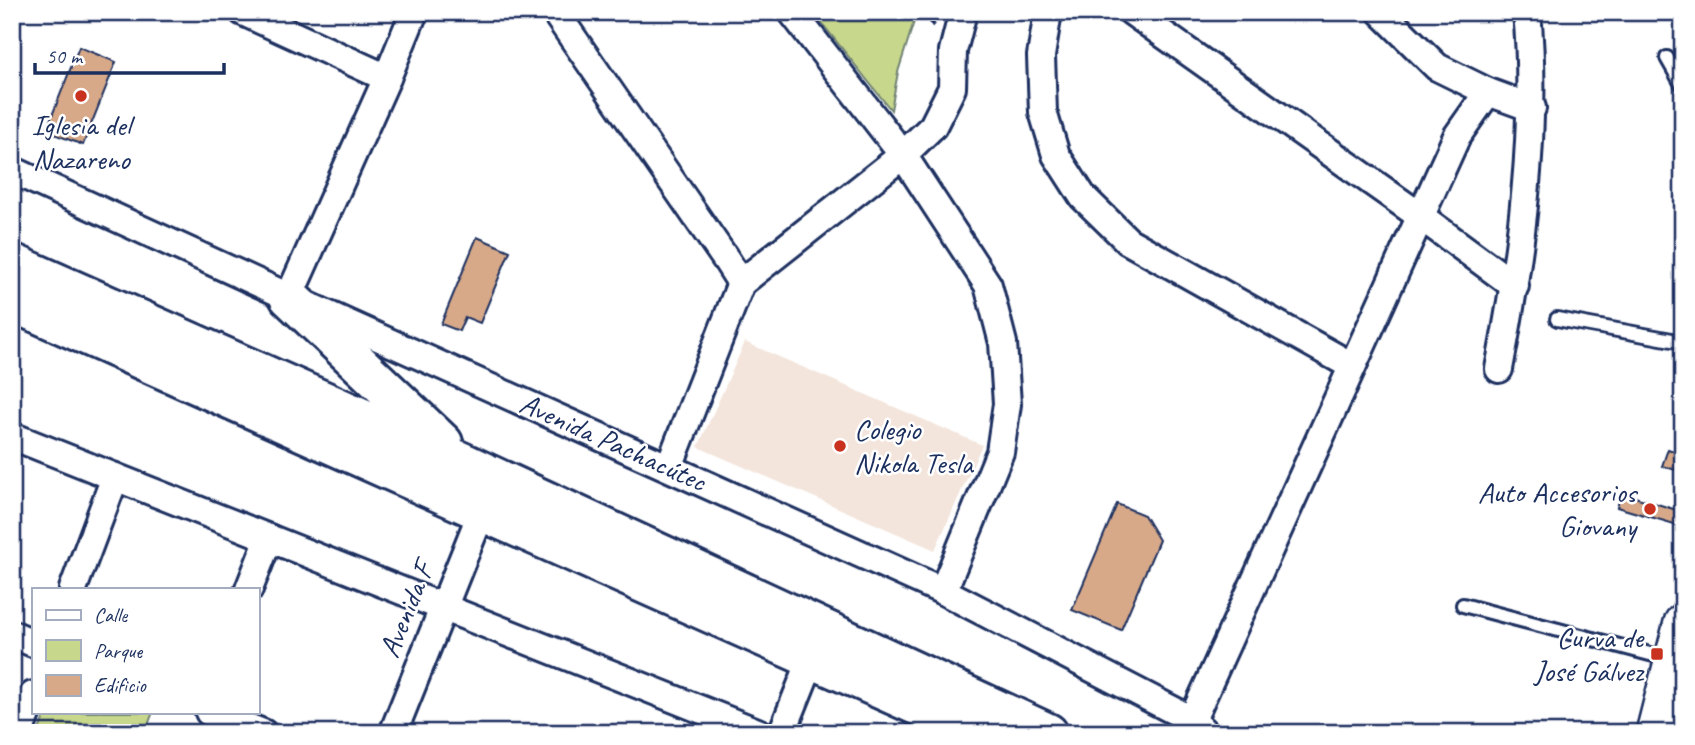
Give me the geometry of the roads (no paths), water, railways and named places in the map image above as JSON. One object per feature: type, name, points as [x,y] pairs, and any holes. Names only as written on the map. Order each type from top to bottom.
[{"type":"main road","points":[[12,263],[462,462],[1048,733]]},
{"type":"main road","points":[[289,297],[462,462]]},
{"type":"main road","points":[[12,302],[979,733]]},
{"type":"main road","points":[[1654,733],[1683,623]]},
{"type":"street","points":[[243,12],[387,78]]},
{"type":"street","points":[[289,297],[414,12]]},
{"type":"street","points":[[555,12],[741,283]]},
{"type":"street","points":[[792,12],[903,155],[988,285],[1003,343],[1007,404],[1000,452],[943,591]]},
{"type":"street","points":[[669,467],[741,283],[903,155],[933,126],[952,88],[953,51],[964,12]]},
{"type":"street","points":[[1048,12],[1041,56],[1043,112],[1056,155],[1083,197],[1128,241],[1352,366]]},
{"type":"street","points":[[1132,12],[1515,286]]},
{"type":"street","points":[[1381,12],[1437,67],[1488,93],[1532,108]]},
{"type":"street","points":[[1499,369],[1515,286],[1532,108],[1527,12]]},
{"type":"street","points":[[1198,726],[1352,366],[1420,216],[1457,136],[1488,93]]},
{"type":"street","name":"Avenida Pachacútec","points":[[12,170],[943,591],[1198,726]]},
{"type":"street","points":[[12,436],[760,733]]},
{"type":"street","points":[[73,588],[115,477]]},
{"type":"street","name":"Avenida F","points":[[393,733],[482,511]]},
{"type":"street","points":[[249,588],[269,538]]},
{"type":"street","points":[[12,634],[32,643]]},
{"type":"street","points":[[782,733],[812,659]]},
{"type":"street","points":[[19,733],[32,698]]},
{"type":"street","points":[[214,714],[263,733]]},
{"type":"lane","points":[[1667,58],[1683,86]]},
{"type":"lane","points":[[1557,319],[1683,342]]},
{"type":"lane","points":[[1463,605],[1673,660]]},
{"type":"place","name":"Iglesia del Nazareno","points":[[81,96]]},
{"type":"place","name":"Colegio Nikola Tesla","points":[[840,446]]},
{"type":"place","name":"Auto Accesorios Giovany","points":[[1650,509]]},
{"type":"place","name":"Curva de José Gálvez","points":[[1657,654]]}]
